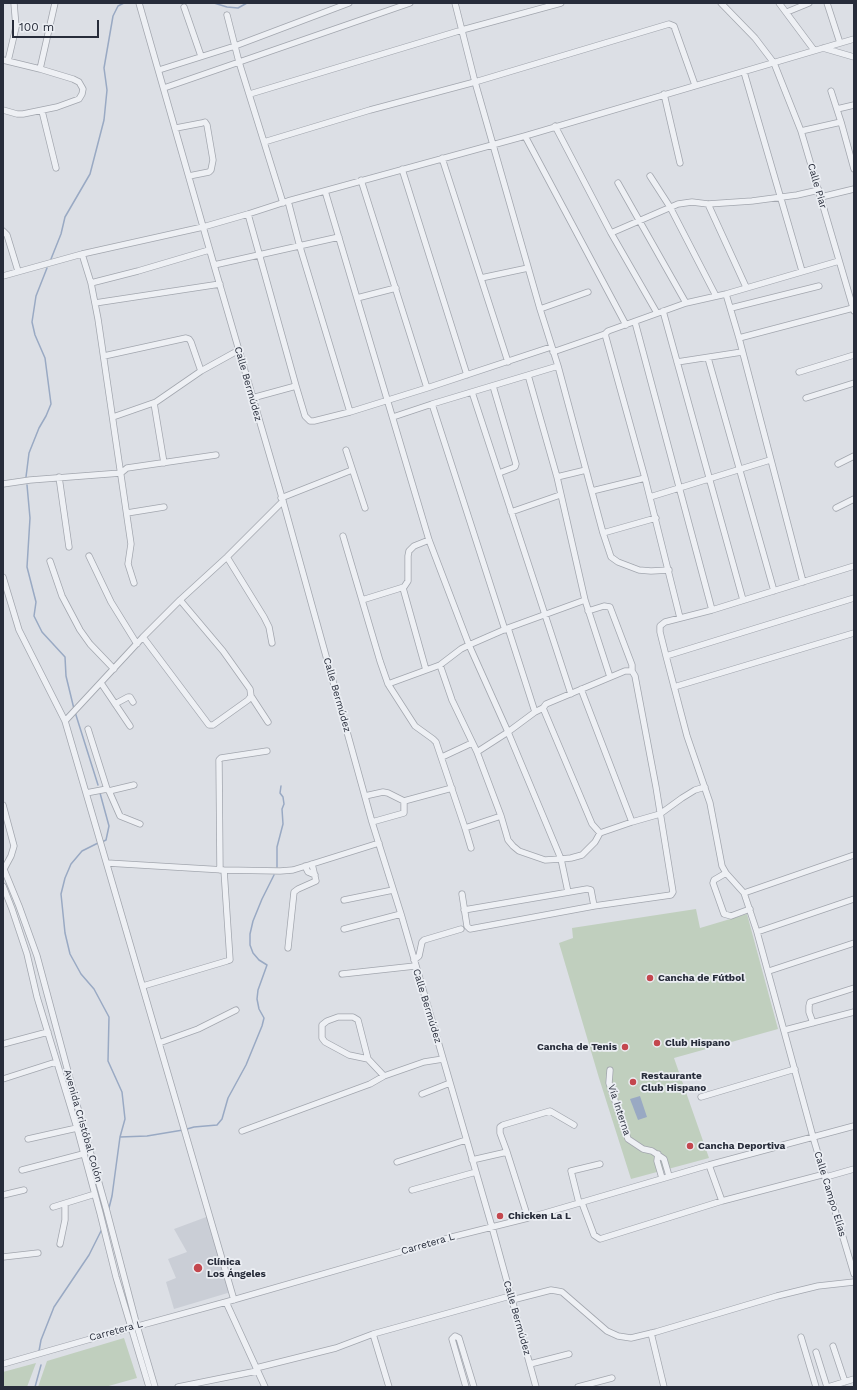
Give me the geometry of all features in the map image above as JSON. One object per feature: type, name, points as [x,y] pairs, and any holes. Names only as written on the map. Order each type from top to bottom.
[{"type":"street","points":[[3,110],[17,114],[42,111],[79,99],[82,94],[81,85],[77,81],[40,69],[5,61],[16,27],[14,3]]},
{"type":"street","points":[[40,69],[55,3]]},
{"type":"street","name":"Calle Bermúdez","points":[[139,3],[282,500],[372,822],[394,890],[476,1172],[536,1387]]},
{"type":"street","points":[[159,70],[235,46],[349,3]]},
{"type":"street","points":[[164,88],[410,3]]},
{"type":"street","points":[[455,3],[475,82],[528,268],[558,366],[611,557],[618,562],[639,570],[652,572],[669,570]]},
{"type":"street","points":[[250,94],[462,30],[561,3]]},
{"type":"street","name":"Calle Piar","points":[[721,3],[755,38],[774,63],[801,131],[839,261],[851,291],[854,310]]},
{"type":"street","points":[[779,3],[814,50]]},
{"type":"street","points":[[787,12],[809,3]]},
{"type":"street","points":[[827,3],[840,43]]},
{"type":"street","points":[[184,7],[201,56]]},
{"type":"street","points":[[227,15],[264,142],[286,202],[350,412]]},
{"type":"street","points":[[264,142],[370,110],[475,82],[669,24],[674,26],[695,85]]},
{"type":"street","points":[[3,276],[82,254],[203,227],[361,180],[525,136],[854,39]]},
{"type":"street","points":[[822,48],[854,57]]},
{"type":"street","points":[[744,72],[802,271]]},
{"type":"street","points":[[831,92],[854,169]]},
{"type":"street","points":[[664,94],[680,163]]},
{"type":"street","points":[[837,109],[854,105]]},
{"type":"street","points":[[42,111],[56,168]]},
{"type":"street","points":[[801,131],[841,122]]},
{"type":"street","points":[[176,128],[207,123],[213,160],[211,170],[209,172],[189,176]]},
{"type":"street","points":[[555,126],[611,233],[660,312],[678,362],[743,600]]},
{"type":"street","points":[[525,136],[579,239],[609,290],[626,325]]},
{"type":"street","points":[[442,158],[508,362]]},
{"type":"street","points":[[402,169],[467,375]]},
{"type":"street","points":[[650,176],[670,207],[716,296]]},
{"type":"street","points":[[361,180],[427,388]]},
{"type":"street","points":[[618,183],[686,303]]},
{"type":"street","points":[[821,197],[854,189]]},
{"type":"street","points":[[611,233],[678,204],[692,202],[708,204],[752,201],[780,198],[819,190]]},
{"type":"street","points":[[325,191],[429,540],[468,645],[508,732],[561,859],[568,892]]},
{"type":"street","points":[[708,204],[746,287]]},
{"type":"street","points":[[248,214],[296,386],[305,416],[310,421],[350,412],[508,362],[605,334],[686,303],[726,294],[839,261]]},
{"type":"street","points":[[3,231],[7,235],[18,271]]},
{"type":"street","points":[[214,265],[300,247],[339,237]]},
{"type":"street","points":[[91,282],[138,271],[209,250]]},
{"type":"street","points":[[82,254],[91,282],[104,356],[131,544],[128,564],[134,583]]},
{"type":"street","points":[[481,278],[528,268]]},
{"type":"street","points":[[95,303],[220,284]]},
{"type":"street","points":[[730,308],[819,286]]},
{"type":"street","points":[[357,298],[396,288]]},
{"type":"street","points":[[540,309],[588,292]]},
{"type":"street","points":[[726,294],[804,582]]},
{"type":"street","points":[[739,338],[854,310]]},
{"type":"street","points":[[634,322],[712,610]]},
{"type":"street","points":[[605,334],[656,518],[680,618]]},
{"type":"street","points":[[104,356],[186,338],[191,342],[201,371]]},
{"type":"street","points":[[113,417],[154,403],[201,371],[239,350]]},
{"type":"street","points":[[678,362],[742,352]]},
{"type":"street","points":[[799,372],[854,355]]},
{"type":"street","points":[[708,358],[774,591]]},
{"type":"street","points":[[393,417],[558,366]]},
{"type":"street","points":[[528,375],[557,477],[585,600],[610,677]]},
{"type":"street","points":[[806,398],[854,383]]},
{"type":"street","points":[[252,398],[296,386]]},
{"type":"street","points":[[493,386],[516,464],[515,467],[499,473]]},
{"type":"street","points":[[472,392],[571,694]]},
{"type":"street","points":[[154,403],[164,463]]},
{"type":"street","points":[[432,404],[535,712]]},
{"type":"street","points":[[346,450],[364,508]]},
{"type":"street","points":[[3,484],[121,473],[126,468],[216,456]]},
{"type":"street","points":[[838,464],[854,456]]},
{"type":"street","points":[[650,497],[770,460]]},
{"type":"street","points":[[65,721],[101,684],[143,637],[180,600],[227,557],[282,500],[352,470]]},
{"type":"street","points":[[557,477],[586,470]]},
{"type":"street","points":[[59,478],[69,547]]},
{"type":"street","points":[[592,491],[645,478]]},
{"type":"street","points":[[512,512],[560,495]]},
{"type":"street","points":[[836,508],[854,500]]},
{"type":"street","points":[[127,513],[164,507]]},
{"type":"street","points":[[604,533],[656,518]]},
{"type":"street","points":[[343,536],[388,684],[415,726],[433,738],[436,742],[471,848]]},
{"type":"street","points":[[362,600],[402,588],[408,581],[408,556],[410,551],[414,546],[429,540]]},
{"type":"street","points":[[89,556],[112,602],[137,644]]},
{"type":"street","points":[[227,557],[264,617],[269,627],[272,643]]},
{"type":"street","points":[[50,561],[62,596],[80,630],[90,644],[114,669]]},
{"type":"street","points":[[854,566],[712,610],[665,622],[660,626],[660,632],[687,736],[710,804],[722,866],[726,873],[744,893],[854,855]]},
{"type":"street","points":[[3,577],[19,630],[65,721],[234,1300]]},
{"type":"street","points":[[402,588],[426,670]]},
{"type":"street","points":[[666,656],[854,598]]},
{"type":"street","points":[[180,600],[224,651],[250,689],[251,696],[268,722]]},
{"type":"street","points":[[388,684],[440,665],[468,645],[585,600]]},
{"type":"street","points":[[462,894],[467,926],[470,928],[672,894],[660,814],[632,665],[610,607],[604,606],[588,611]]},
{"type":"street","points":[[674,687],[854,633]]},
{"type":"street","points":[[143,637],[209,725],[213,725],[248,700],[251,696]]},
{"type":"street","points":[[440,665],[452,700],[477,752],[508,840],[519,851],[545,860],[571,858],[582,855],[595,842],[600,833],[660,814],[695,790],[705,787]]},
{"type":"street","points":[[477,752],[543,708],[546,704],[625,671],[632,671]]},
{"type":"street","points":[[101,684],[130,726]]},
{"type":"street","points":[[581,689],[632,822]]},
{"type":"street","points":[[115,704],[129,697],[133,702]]},
{"type":"street","points":[[543,708],[592,824],[600,833]]},
{"type":"street","points":[[88,729],[108,790],[120,816],[140,824]]},
{"type":"street","points":[[442,757],[472,743]]},
{"type":"street","points":[[143,986],[230,960],[222,870],[219,760],[221,758],[267,752]]},
{"type":"street","points":[[86,793],[134,786]]},
{"type":"street","points":[[365,796],[383,792],[404,801],[452,788]]},
{"type":"street","points":[[372,822],[403,814],[405,812],[404,801]]},
{"type":"street","points":[[3,805],[14,846],[11,856],[3,868]]},
{"type":"street","points":[[465,828],[500,816]]},
{"type":"street","points":[[107,863],[222,870],[280,871],[293,870],[379,843]]},
{"type":"street","points":[[288,948],[294,892],[315,883],[316,880],[312,864]]},
{"type":"street","points":[[305,866],[308,872],[315,875]]},
{"type":"street","name":"Avenida Cristóbal Colón","points":[[3,868],[19,906],[37,956],[116,1246],[149,1387]]},
{"type":"street","points":[[726,873],[713,882],[724,914],[731,916],[750,910]]},
{"type":"street","name":"Avenida Cristóbal Colón","points":[[3,886],[27,954],[37,997],[95,1194],[116,1277],[155,1387]]},
{"type":"street","points":[[464,910],[589,889],[591,890],[594,906]]},
{"type":"street","points":[[344,900],[394,890]]},
{"type":"street","name":"Calle Campo Elías","points":[[744,893],[769,971],[813,1137],[854,1274]]},
{"type":"street","points":[[757,932],[854,899]]},
{"type":"street","points":[[344,929],[401,914]]},
{"type":"street","points":[[342,974],[414,963],[419,956],[422,942],[424,940],[461,929]]},
{"type":"street","points":[[769,971],[854,943]]},
{"type":"street","points":[[813,1023],[809,1012],[810,1002],[854,988]]},
{"type":"street","points":[[159,1043],[198,1029],[236,1010]]},
{"type":"street","points":[[785,1030],[854,1012]]},
{"type":"street","points":[[368,1059],[349,1055],[325,1042],[322,1038],[322,1025],[327,1021],[338,1017],[350,1016],[356,1018],[360,1023],[368,1059],[384,1076]]},
{"type":"street","points":[[3,1044],[48,1032]]},
{"type":"street","points":[[242,1131],[370,1084],[384,1076],[424,1062],[443,1059]]},
{"type":"street","points":[[3,1080],[56,1062]]},
{"type":"street","points":[[701,1096],[795,1069]]},
{"type":"street","name":"Vía Interna","points":[[610,1070],[609,1082],[628,1139],[643,1149],[658,1154]]},
{"type":"street","points":[[422,1094],[450,1083]]},
{"type":"street","points":[[528,1218],[500,1133],[500,1127],[550,1111],[574,1125]]},
{"type":"street","name":"Carretera L","points":[[3,1364],[234,1300],[452,1237],[528,1218],[669,1176],[854,1126]]},
{"type":"street","points":[[28,1139],[76,1128]]},
{"type":"street","points":[[397,1162],[466,1140]]},
{"type":"street","points":[[472,1160],[507,1152]]},
{"type":"street","points":[[22,1170],[83,1154]]},
{"type":"street","points":[[658,1154],[664,1159],[669,1176]]},
{"type":"street","points":[[658,1154],[657,1161],[662,1178]]},
{"type":"street","points":[[600,1164],[571,1171],[580,1203],[594,1235],[600,1238],[722,1201],[854,1169]]},
{"type":"street","points":[[709,1165],[722,1201]]},
{"type":"street","points":[[412,1190],[476,1172]]},
{"type":"street","points":[[3,1195],[24,1190]]},
{"type":"street","points":[[53,1207],[95,1194]]},
{"type":"street","points":[[60,1244],[65,1220],[65,1204]]},
{"type":"street","points":[[3,1257],[38,1253]]},
{"type":"street","points":[[178,1387],[256,1370],[336,1348],[372,1334],[511,1298],[551,1290],[562,1292],[612,1334],[631,1338],[651,1334],[777,1296],[818,1286],[854,1282]]},
{"type":"street","points":[[226,1302],[265,1387]]},
{"type":"street","points":[[372,1334],[389,1387]]},
{"type":"street","points":[[651,1334],[664,1387]]},
{"type":"street","points":[[466,1387],[452,1339],[454,1336],[458,1337],[474,1387]]},
{"type":"street","points":[[801,1337],[816,1387]]},
{"type":"street","points":[[833,1346],[845,1382]]},
{"type":"street","points":[[456,1352],[462,1350]]},
{"type":"street","points":[[816,1352],[828,1387],[854,1378]]},
{"type":"street","points":[[530,1364],[569,1354]]},
{"type":"street","points":[[578,1387],[612,1378]]},
{"type":"shaded area","name":"Clínica Los Ángeles","points":[[209,1216],[231,1292],[174,1309],[166,1282],[176,1278],[168,1259],[187,1252],[174,1229]]},
{"type":"green space","name":"Club Hispano","points":[[696,909],[700,928],[747,914],[778,1029],[674,1058],[709,1158],[631,1179],[559,943],[573,938],[572,928]]},
{"type":"green space","points":[[124,1338],[137,1378],[105,1387],[38,1387],[47,1361]]},
{"type":"green space","points":[[36,1363],[27,1387],[3,1387],[3,1372]]},
{"type":"water","points":[[640,1096],[647,1117],[638,1120],[630,1099]]},
{"type":"waterway","points":[[51,259],[61,234],[65,217],[90,174],[104,120],[107,90],[104,68],[113,16],[118,6],[124,3]]},
{"type":"waterway","points":[[214,3],[227,7],[238,8],[247,3]]},
{"type":"waterway","points":[[26,477],[29,453],[51,404],[45,358],[35,335],[32,322],[36,296],[47,268]]},
{"type":"waterway","points":[[27,485],[30,518],[27,567],[36,602],[34,616],[42,632],[65,657],[66,676],[74,709]]},
{"type":"waterway","points":[[75,712],[98,785]]},
{"type":"waterway","points":[[277,867],[277,847],[283,824],[282,809],[284,804],[283,797],[280,793],[281,786]]},
{"type":"waterway","points":[[100,793],[109,826],[106,840],[102,842]]},
{"type":"waterway","points":[[98,843],[82,851],[71,864],[65,878],[61,894],[65,933],[70,954],[81,974],[94,989],[109,1017],[108,1061],[122,1092],[125,1119],[120,1137],[109,1208]]},
{"type":"waterway","points":[[187,1129],[217,1125],[222,1119],[228,1098],[246,1065],[262,1026],[264,1018],[259,1009],[257,999],[258,990],[267,965],[259,960],[253,953],[250,945],[250,934],[253,921],[274,875]]},
{"type":"waterway","points":[[120,1137],[147,1136],[183,1130]]},
{"type":"waterway","points":[[39,1351],[41,1340],[54,1307],[89,1255],[102,1229]]},
{"type":"waterway","points":[[35,1387],[41,1365]]},
{"type":"place","name":"Cancha de Fútbol","points":[[650,978]]},
{"type":"place","name":"Club Hispano","points":[[657,1043]]},
{"type":"place","name":"Cancha de Tenis","points":[[625,1047]]},
{"type":"place","name":"Restaurante Club Hispano","points":[[633,1082]]},
{"type":"place","name":"Cancha Deportiva","points":[[690,1146]]},
{"type":"place","name":"Chicken La L","points":[[500,1216]]},
{"type":"place","name":"Clínica Los Ángeles","points":[[198,1268]]}]
